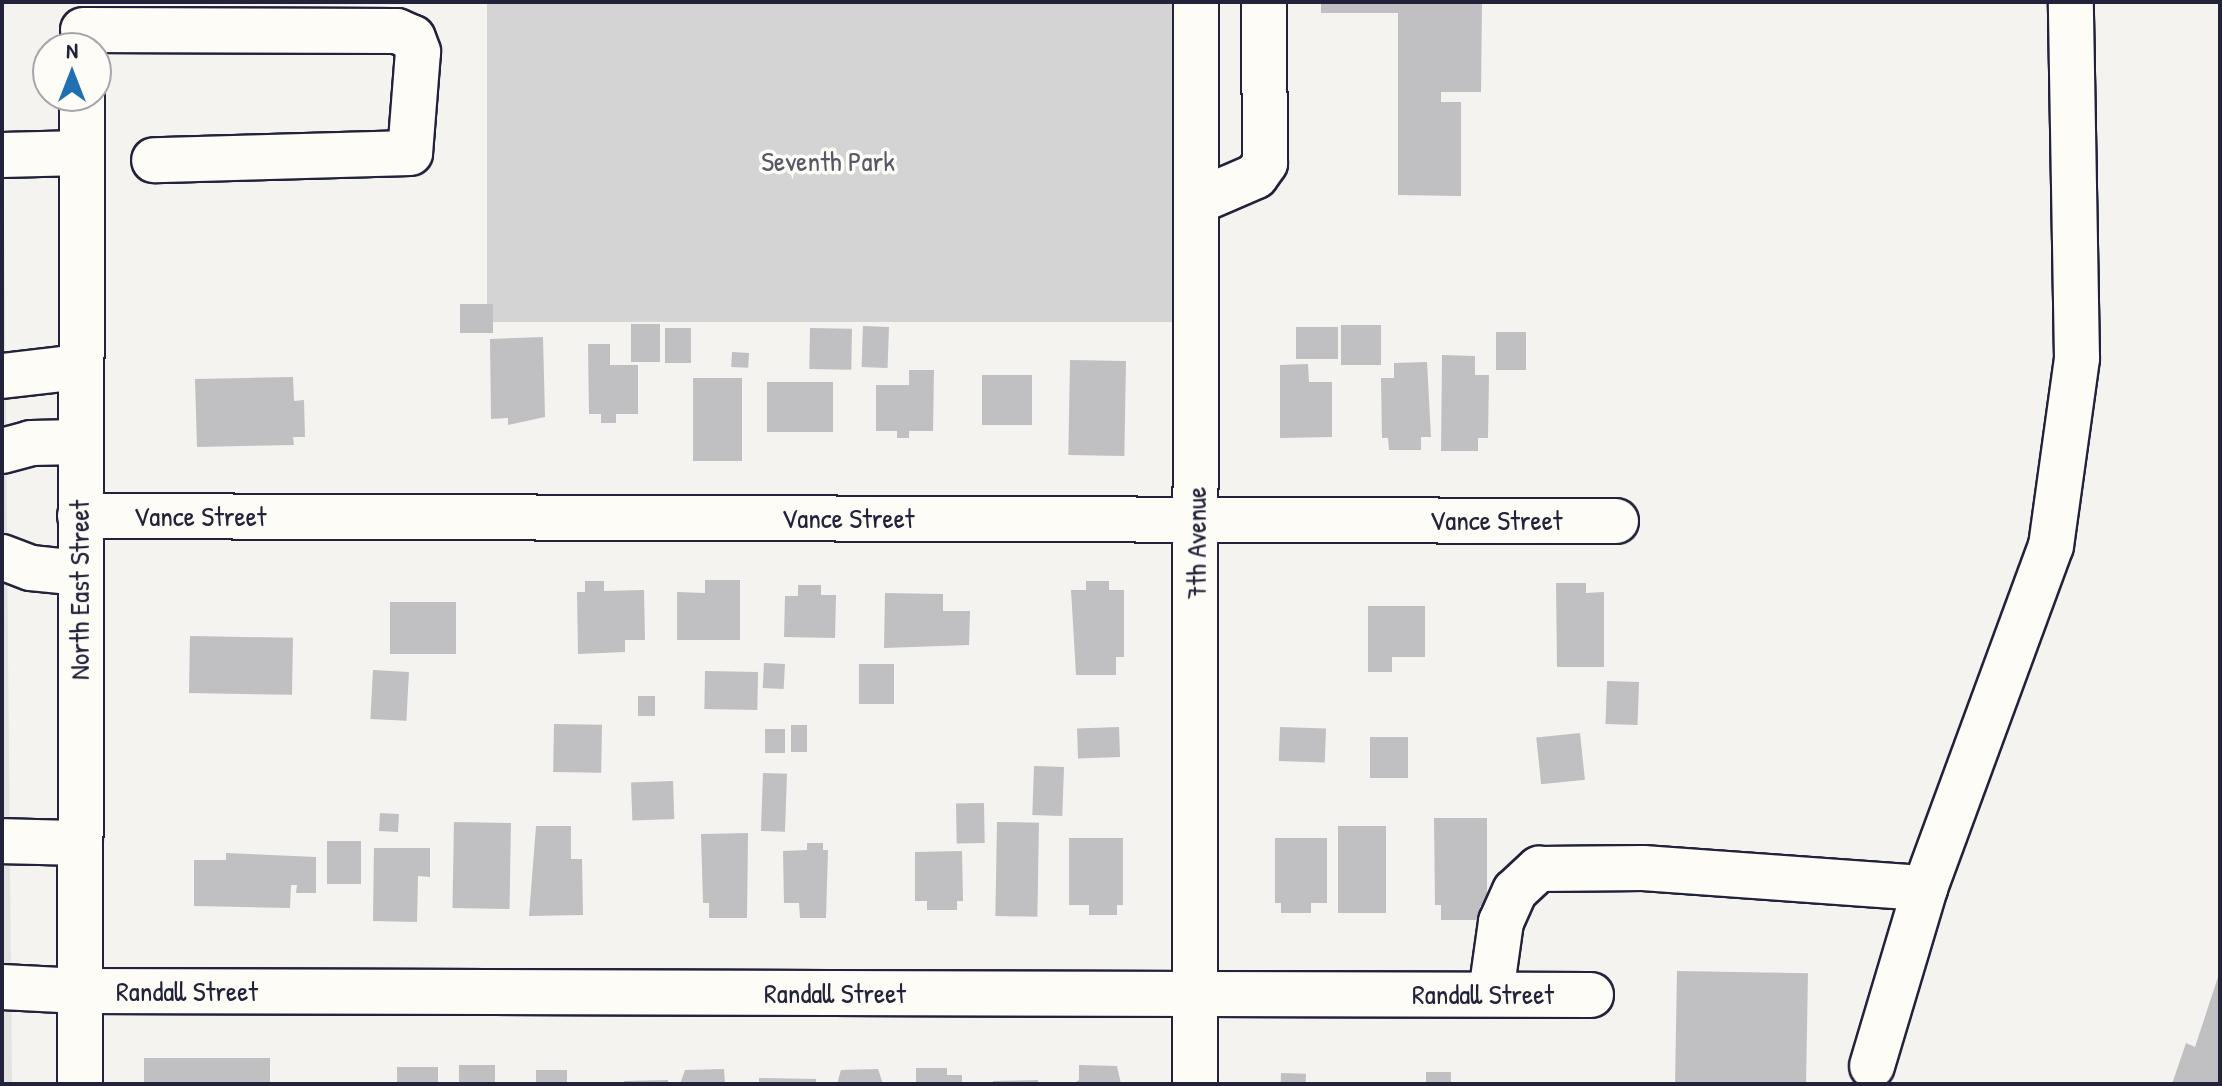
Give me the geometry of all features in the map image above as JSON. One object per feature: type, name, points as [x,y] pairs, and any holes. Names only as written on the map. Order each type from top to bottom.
[{"type":"street","name":"7th Avenue","points":[[1195,1084],[1196,2]]},
{"type":"street","points":[[1196,202],[1256,176],[1265,163],[1264,2]]},
{"type":"street","points":[[1872,1066],[1925,888],[2051,546],[2077,358],[2071,2]]},
{"type":"street","points":[[83,27],[246,16],[397,31],[413,38],[418,52],[410,153],[154,160]]},
{"type":"street","name":"North East Street","points":[[80,1084],[82,112]]},
{"type":"street","points":[[2,155],[81,153]]},
{"type":"street","points":[[2,376],[80,367]]},
{"type":"street","points":[[2,451],[31,443],[79,442]]},
{"type":"street","name":"Vance Street","points":[[80,516],[1616,521]]},
{"type":"street","points":[[2,557],[31,568],[79,573]]},
{"type":"street","points":[[2,840],[80,843]]},
{"type":"street","points":[[1491,993],[1501,922],[1515,891],[1539,869],[1643,868],[1925,888]]},
{"type":"street","name":"Randall Street","points":[[2,987],[80,991],[1591,995]]},
{"type":"shaded area","points":[[4,209],[12,1084],[2,1084]]},
{"type":"green space","name":"Seventh Park","points":[[487,2],[1172,2],[1172,322],[487,322]]},
{"type":"building","points":[[1321,2],[1482,2],[1481,92],[1441,92],[1441,102],[1461,102],[1461,196],[1398,195],[1398,13],[1321,13]]},
{"type":"building","points":[[460,304],[493,304],[493,333],[460,333]]},
{"type":"building","points":[[631,324],[660,324],[660,362],[631,362]]},
{"type":"building","points":[[1341,325],[1381,325],[1381,365],[1341,365]]},
{"type":"building","points":[[863,326],[889,327],[888,368],[862,367]]},
{"type":"building","points":[[1296,327],[1338,327],[1338,359],[1296,359]]},
{"type":"building","points":[[665,328],[691,328],[691,363],[665,363]]},
{"type":"building","points":[[810,328],[852,329],[851,370],[809,369]]},
{"type":"building","points":[[1496,332],[1526,332],[1526,370],[1496,370]]},
{"type":"building","points":[[543,337],[545,417],[508,425],[508,418],[491,419],[490,339]]},
{"type":"building","points":[[588,344],[610,344],[610,365],[638,365],[638,414],[616,414],[616,423],[601,423],[601,414],[589,414]]},
{"type":"building","points":[[732,352],[749,353],[748,368],[731,367]]},
{"type":"building","points":[[1442,355],[1475,356],[1475,375],[1489,375],[1488,438],[1478,438],[1478,451],[1441,451]]},
{"type":"building","points":[[1070,360],[1126,361],[1124,456],[1068,455]]},
{"type":"building","points":[[1427,362],[1431,437],[1421,437],[1421,450],[1389,450],[1388,438],[1382,438],[1381,378],[1394,378],[1394,363]]},
{"type":"building","points":[[1308,364],[1309,382],[1332,382],[1332,437],[1280,438],[1280,365]]},
{"type":"building","points":[[909,370],[934,370],[933,431],[909,431],[909,438],[897,438],[897,431],[876,431],[876,385],[909,385]]},
{"type":"building","points":[[982,375],[1032,375],[1032,425],[982,425]]},
{"type":"building","points":[[293,377],[294,401],[304,400],[305,437],[293,437],[294,445],[197,447],[195,379]]},
{"type":"building","points":[[693,378],[742,378],[742,461],[693,461]]},
{"type":"building","points":[[767,382],[833,382],[833,432],[767,432]]},
{"type":"building","points":[[705,580],[740,580],[740,640],[677,640],[677,592],[705,593]]},
{"type":"building","points":[[585,581],[604,581],[604,591],[644,590],[645,640],[625,640],[625,652],[578,654],[577,592],[585,592]]},
{"type":"building","points":[[1086,581],[1109,581],[1109,590],[1124,590],[1124,657],[1116,657],[1116,675],[1076,675],[1071,590],[1086,590]]},
{"type":"building","points":[[1556,583],[1586,583],[1586,593],[1604,592],[1604,667],[1557,667]]},
{"type":"building","points":[[798,585],[821,585],[821,595],[836,595],[835,638],[784,637],[785,596],[798,596]]},
{"type":"building","points":[[885,593],[943,594],[943,611],[970,611],[969,645],[884,648]]},
{"type":"building","points":[[390,602],[456,602],[456,654],[390,654]]},
{"type":"building","points":[[1368,606],[1425,606],[1425,657],[1392,657],[1392,672],[1368,672]]},
{"type":"building","points":[[190,636],[293,638],[292,695],[189,693]]},
{"type":"building","points":[[764,663],[785,664],[784,689],[763,688]]},
{"type":"building","points":[[859,664],[894,664],[894,704],[859,704]]},
{"type":"building","points":[[373,670],[409,672],[406,721],[370,719]]},
{"type":"building","points":[[705,671],[758,672],[757,710],[704,709]]},
{"type":"building","points":[[1607,681],[1639,682],[1637,725],[1605,724]]},
{"type":"building","points":[[638,696],[655,696],[655,716],[638,716]]},
{"type":"building","points":[[554,724],[602,725],[601,773],[553,772]]},
{"type":"building","points":[[791,725],[807,725],[807,752],[791,752]]},
{"type":"building","points":[[1119,727],[1120,757],[1078,758],[1077,728]]},
{"type":"building","points":[[1280,727],[1326,729],[1325,763],[1279,761]]},
{"type":"building","points":[[765,729],[785,729],[785,753],[765,753]]},
{"type":"building","points":[[1580,733],[1585,780],[1541,784],[1536,738]]},
{"type":"building","points":[[1370,737],[1408,737],[1408,778],[1370,778]]},
{"type":"building","points":[[1034,766],[1064,767],[1062,816],[1032,815]]},
{"type":"building","points":[[763,773],[787,774],[785,832],[761,831]]},
{"type":"building","points":[[673,781],[674,819],[632,820],[631,782]]},
{"type":"building","points":[[956,803],[984,803],[985,843],[957,843]]},
{"type":"building","points":[[380,813],[399,814],[398,832],[379,831]]},
{"type":"building","points":[[1434,818],[1487,818],[1487,906],[1480,906],[1480,920],[1441,920],[1441,905],[1435,905]]},
{"type":"building","points":[[454,822],[511,823],[509,909],[452,908]]},
{"type":"building","points":[[997,822],[1039,823],[1037,917],[995,916]]},
{"type":"building","points":[[536,826],[571,826],[571,859],[582,859],[583,915],[529,916]]},
{"type":"building","points":[[1338,826],[1386,826],[1386,913],[1338,913]]},
{"type":"building","points":[[748,833],[747,918],[709,918],[709,903],[703,903],[701,834]]},
{"type":"building","points":[[1069,838],[1123,838],[1123,905],[1117,905],[1117,915],[1089,915],[1089,905],[1069,905]]},
{"type":"building","points":[[1275,838],[1327,838],[1327,903],[1311,903],[1311,913],[1281,913],[1281,903],[1275,903]]},
{"type":"building","points":[[327,841],[361,841],[361,884],[327,884]]},
{"type":"building","points":[[807,843],[823,843],[823,850],[828,850],[826,918],[800,918],[799,903],[784,903],[783,851],[807,850]]},
{"type":"building","points":[[374,848],[430,848],[430,877],[418,876],[417,922],[373,921]]},
{"type":"building","points":[[962,851],[963,901],[957,901],[957,910],[927,910],[927,901],[915,901],[915,852]]},
{"type":"building","points":[[226,853],[316,857],[316,893],[296,893],[297,885],[291,885],[290,908],[194,906],[194,860],[226,860]]},
{"type":"building","points":[[1677,971],[1808,973],[1806,1084],[1675,1084]]},
{"type":"building","points":[[2219,974],[2220,1084],[2172,1084],[2186,1043],[2195,1047]]},
{"type":"building","points":[[144,1058],[270,1058],[270,1084],[144,1084]]},
{"type":"building","points":[[459,1065],[495,1065],[495,1084],[459,1084]]},
{"type":"building","points":[[1079,1065],[1117,1066],[1121,1084],[1073,1084],[1079,1080]]},
{"type":"building","points":[[397,1067],[438,1067],[438,1084],[397,1084]]},
{"type":"building","points":[[916,1068],[947,1068],[947,1075],[962,1075],[962,1084],[916,1084]]},
{"type":"building","points":[[724,1069],[725,1084],[680,1084],[685,1070]]},
{"type":"building","points":[[878,1069],[883,1084],[837,1084],[841,1070]]},
{"type":"building","points":[[536,1070],[567,1070],[567,1084],[536,1084]]},
{"type":"building","points":[[1426,1072],[1451,1072],[1451,1084],[1426,1084]]},
{"type":"building","points":[[1281,1073],[1306,1074],[1306,1084],[1281,1084]]},
{"type":"building","points":[[759,1078],[816,1079],[816,1084],[759,1084]]},
{"type":"building","points":[[668,1080],[668,1084],[624,1084],[624,1081]]},
{"type":"building","points":[[1038,1080],[1038,1084],[993,1084],[993,1081]]}]
